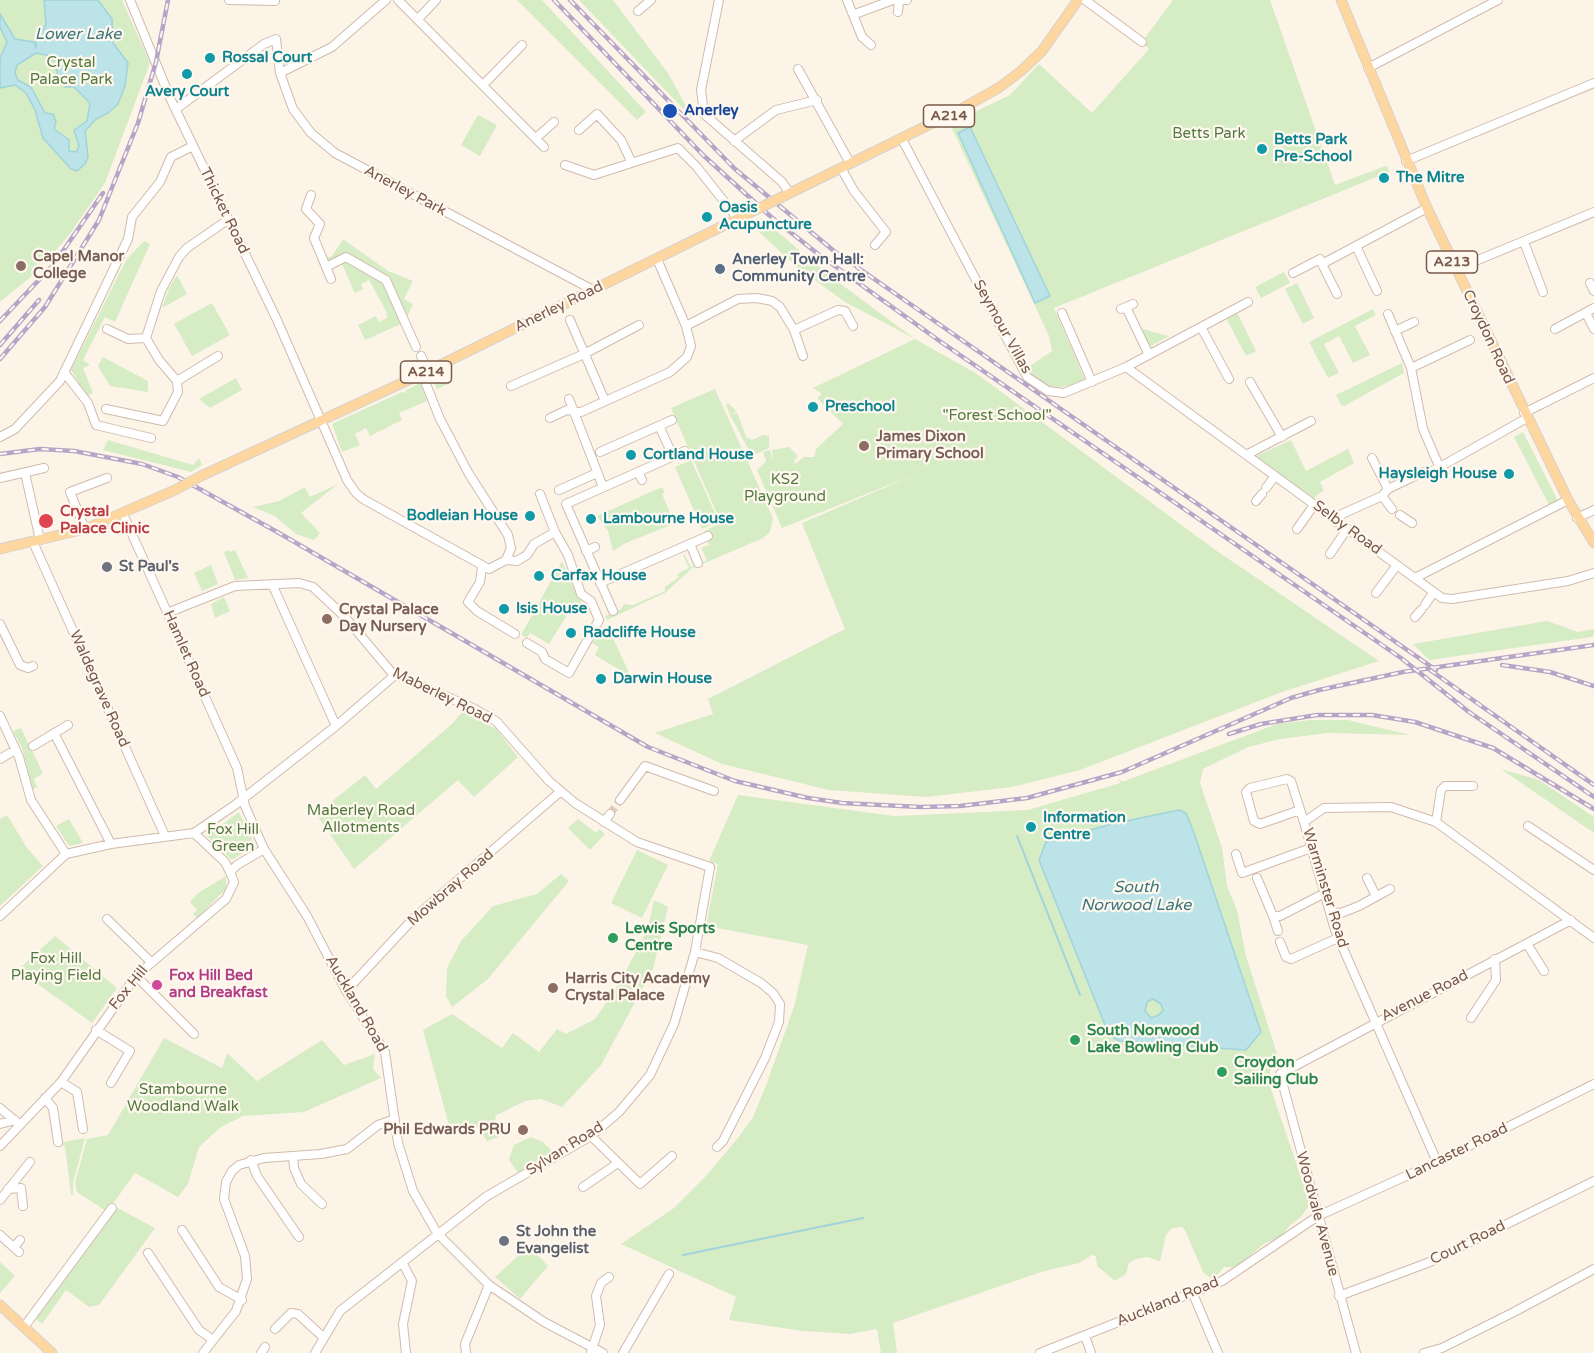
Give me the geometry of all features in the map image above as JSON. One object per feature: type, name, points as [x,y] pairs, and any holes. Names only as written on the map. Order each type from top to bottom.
[{"type":"main road","name":"Anerley Road","points":[[0,549],[85,529],[123,514],[425,372],[902,139],[966,106],[1015,77],[1043,50],[1078,0]]},
{"type":"main road","name":"Croydon Road","points":[[1341,0],[1426,208],[1577,518],[1592,539]]},
{"type":"main road","points":[[0,1305],[52,1353]]},
{"type":"street","name":"Thicket Road","points":[[130,0],[176,109],[229,219],[347,480],[363,499],[482,567]]},
{"type":"street","points":[[229,0],[274,1]]},
{"type":"street","points":[[280,73],[332,47],[386,0]]},
{"type":"street","points":[[398,0],[544,147]]},
{"type":"street","points":[[418,19],[436,0]]},
{"type":"street","points":[[638,11],[651,0]]},
{"type":"street","points":[[719,0],[701,90],[704,114],[782,182],[785,195]]},
{"type":"street","points":[[847,0],[855,14],[862,37],[871,45]]},
{"type":"street","points":[[855,14],[894,0],[907,0]]},
{"type":"street","points":[[898,12],[899,0]]},
{"type":"street","points":[[1085,0],[1142,42]]},
{"type":"street","points":[[1368,68],[1498,0]]},
{"type":"street","name":"Anerley Park","points":[[176,109],[264,44],[276,39],[280,73],[293,109],[311,134],[335,153],[593,290]]},
{"type":"street","points":[[483,85],[522,45]]},
{"type":"street","points":[[798,69],[850,163]]},
{"type":"street","points":[[1407,161],[1594,83]]},
{"type":"street","points":[[734,141],[776,110],[817,100]]},
{"type":"street","points":[[579,129],[597,114],[621,140],[631,161]]},
{"type":"street","points":[[536,138],[554,122]]},
{"type":"street","name":"Seymour Villas","points":[[902,139],[1027,377],[1048,391],[1064,393],[1126,367],[1248,302]]},
{"type":"street","points":[[0,437],[15,429],[60,381],[128,239],[132,217],[160,182],[171,157],[193,146]]},
{"type":"street","points":[[565,165],[594,175],[631,161],[678,148],[742,217]]},
{"type":"street","points":[[841,168],[854,191],[886,232],[874,244]]},
{"type":"street","points":[[311,195],[306,209],[320,224],[314,238],[331,279]]},
{"type":"street","points":[[1322,264],[1426,208]]},
{"type":"street","points":[[1456,269],[1594,212]]},
{"type":"street","points":[[106,409],[163,421],[178,392],[177,381],[159,360],[146,338],[152,315],[173,266],[187,248],[229,219]]},
{"type":"street","points":[[1524,242],[1543,292]]},
{"type":"street","points":[[1356,246],[1377,291]]},
{"type":"street","points":[[326,267],[346,257],[386,280],[416,347]]},
{"type":"street","points":[[550,418],[567,410],[573,413],[581,412],[679,367],[690,352],[686,326],[657,259]]},
{"type":"street","points":[[1293,273],[1320,260],[1338,294]]},
{"type":"street","points":[[686,326],[738,299],[757,298],[772,301],[780,307],[794,330],[803,356]]},
{"type":"street","points":[[1127,307],[1149,355]]},
{"type":"street","points":[[1555,329],[1594,308]]},
{"type":"street","points":[[794,330],[838,310],[845,311],[853,326]]},
{"type":"street","points":[[1062,313],[1092,382]]},
{"type":"street","points":[[1586,313],[1594,329]]},
{"type":"street","points":[[1388,314],[1411,368],[1423,429],[1439,466]]},
{"type":"street","points":[[570,320],[605,401]]},
{"type":"street","points":[[1395,331],[1414,322]]},
{"type":"street","points":[[511,386],[584,354],[639,325]]},
{"type":"street","points":[[1201,327],[1229,379]]},
{"type":"street","points":[[107,329],[128,339],[146,338]]},
{"type":"street","points":[[1411,368],[1470,340]]},
{"type":"street","points":[[177,381],[218,356]]},
{"type":"street","points":[[421,356],[441,419],[469,474],[508,536],[510,548],[506,560],[498,566],[482,567],[480,582],[468,602],[477,611],[515,634]]},
{"type":"street","name":"Selby Road","points":[[1126,367],[1434,593],[1452,599],[1568,581],[1594,573]]},
{"type":"street","points":[[64,372],[88,403],[96,425],[152,438]]},
{"type":"street","points":[[1336,522],[1342,514],[1382,496],[1388,489],[1439,466],[1594,378]]},
{"type":"street","points":[[1250,382],[1282,437]]},
{"type":"street","points":[[569,399],[603,487]]},
{"type":"street","points":[[600,452],[672,420]]},
{"type":"street","points":[[1246,456],[1311,421]]},
{"type":"street","points":[[660,426],[673,456]]},
{"type":"street","points":[[613,611],[566,504],[685,451]]},
{"type":"street","points":[[1372,458],[1388,489]]},
{"type":"street","points":[[0,478],[44,468]]},
{"type":"street","points":[[638,472],[642,480]]},
{"type":"street","name":"Waldegrave Road","points":[[25,473],[36,541],[165,836]]},
{"type":"street","points":[[559,490],[597,473]]},
{"type":"street","points":[[1256,501],[1275,476]]},
{"type":"street","points":[[85,529],[70,492],[107,478]]},
{"type":"street","points":[[527,643],[542,652],[545,659],[569,672],[599,620],[591,601],[581,594],[570,567],[568,555],[555,532],[540,494]]},
{"type":"street","points":[[1382,496],[1392,509]]},
{"type":"street","points":[[1415,578],[1568,500]]},
{"type":"street","points":[[1297,529],[1314,505]]},
{"type":"street","points":[[1577,518],[1594,510]]},
{"type":"street","name":"Hamlet Road","points":[[123,514],[237,768],[244,796]]},
{"type":"street","points":[[1400,515],[1412,523]]},
{"type":"street","points":[[1330,554],[1347,529]]},
{"type":"street","points":[[506,560],[517,561],[527,555],[534,544],[555,532]]},
{"type":"street","points":[[600,583],[708,536]]},
{"type":"street","points":[[690,544],[698,563]]},
{"type":"street","points":[[586,551],[595,547]]},
{"type":"street","points":[[1376,593],[1397,565]]},
{"type":"street","points":[[272,584],[336,726]]},
{"type":"street","name":"Maberley Road","points":[[167,613],[235,586],[306,584],[324,594],[395,675],[473,708],[496,721],[561,791],[604,822],[637,842],[710,867]]},
{"type":"street","points":[[1420,611],[1434,593]]},
{"type":"street","points":[[0,624],[20,665],[28,668],[33,666]]},
{"type":"street","points":[[0,916],[66,854],[111,844],[194,833],[336,726],[395,675]]},
{"type":"street","points":[[0,716],[15,750],[31,800],[66,854]]},
{"type":"street","points":[[33,746],[68,725]]},
{"type":"street","points":[[54,733],[111,844]]},
{"type":"street","points":[[0,759],[15,750]]},
{"type":"street","points":[[620,800],[645,766],[714,791]]},
{"type":"street","points":[[1300,810],[1260,824],[1254,820],[1246,792],[1250,788],[1287,779],[1291,781],[1304,822]]},
{"type":"street","points":[[1436,822],[1441,790],[1445,786],[1473,786]]},
{"type":"street","points":[[699,796],[702,787]]},
{"type":"street","name":"Mowbray Road","points":[[346,991],[413,919],[561,791]]},
{"type":"street","name":"Auckland Road","points":[[244,796],[245,806],[264,849],[315,930],[346,991],[387,1058],[395,1119],[406,1175],[437,1233],[489,1285],[591,1351],[603,1353]]},
{"type":"street","name":"Warminster Road","points":[[1437,1162],[1373,1022],[1338,938],[1323,894],[1304,822],[1324,808],[1390,807],[1436,822],[1593,935]]},
{"type":"street","points":[[604,822],[610,814]]},
{"type":"street","points":[[1528,826],[1594,870]]},
{"type":"street","points":[[194,833],[225,862],[230,872],[237,865],[264,849]]},
{"type":"street","points":[[1236,854],[1242,873],[1311,848]]},
{"type":"street","name":"Sylvan Road","points":[[315,1353],[340,1311],[437,1233],[487,1196],[591,1136],[620,1112],[650,1075],[673,1028],[695,952],[710,867]]},
{"type":"street","name":"Fox Hill","points":[[0,1146],[17,1122],[61,1082],[136,976],[173,947],[226,899],[234,882],[230,872]]},
{"type":"street","points":[[1257,878],[1278,931]]},
{"type":"street","points":[[1367,878],[1376,896]]},
{"type":"street","points":[[1330,912],[1341,913],[1390,889]]},
{"type":"street","points":[[1273,916],[1280,916],[1323,894]]},
{"type":"street","points":[[107,919],[151,962]]},
{"type":"street","name":"Avenue Road","points":[[1280,1074],[1373,1022],[1571,920]]},
{"type":"street","points":[[1280,942],[1286,957],[1291,959],[1338,938]]},
{"type":"street","points":[[1527,944],[1544,972]]},
{"type":"street","points":[[695,952],[718,958],[751,976],[768,988],[780,1004],[779,1022],[765,1058],[723,1141],[717,1147]]},
{"type":"street","points":[[1471,1018],[1496,980],[1495,959]]},
{"type":"street","points":[[136,976],[194,1034]]},
{"type":"street","points":[[96,1030],[130,1051],[111,1083]]},
{"type":"street","name":"Woodvale Avenue","points":[[1280,1074],[1356,1353]]},
{"type":"street","points":[[61,1082],[77,1092],[83,1129]]},
{"type":"street","name":"Lancaster Road","points":[[1318,1216],[1593,1088]]},
{"type":"street","points":[[45,1098],[53,1108],[58,1142]]},
{"type":"street","points":[[0,1108],[17,1122]]},
{"type":"street","points":[[203,1353],[242,1300],[247,1279],[245,1256],[225,1208],[224,1189],[232,1171],[251,1160],[331,1152],[353,1146],[378,1125],[395,1119]]},
{"type":"street","points":[[0,1124],[17,1122]]},
{"type":"street","points":[[591,1136],[640,1184],[672,1156]]},
{"type":"street","points":[[293,1156],[294,1168],[301,1184],[322,1204]]},
{"type":"street","points":[[251,1160],[257,1176],[299,1237]]},
{"type":"street","points":[[0,1200],[30,1162]]},
{"type":"street","points":[[583,1187],[618,1163]]},
{"type":"street","name":"Court Road","points":[[1339,1296],[1430,1262],[1594,1181]]},
{"type":"street","points":[[8,1189],[21,1188],[23,1206]]},
{"type":"street","points":[[24,1327],[112,1208]]},
{"type":"street","name":"Auckland Road","points":[[1041,1353],[1222,1281],[1318,1216]]},
{"type":"street","points":[[182,1230],[219,1287],[242,1300]]},
{"type":"street","points":[[0,1235],[17,1249],[20,1240]]},
{"type":"street","points":[[148,1253],[199,1330],[213,1340]]},
{"type":"street","points":[[402,1262],[412,1281],[403,1324],[406,1353]]},
{"type":"street","points":[[1424,1353],[1442,1348],[1594,1269]]},
{"type":"street","points":[[624,1353],[669,1275]]},
{"type":"street","points":[[591,1351],[600,1325],[596,1296],[601,1283],[609,1277]]},
{"type":"street","points":[[466,1353],[465,1344],[489,1285]]},
{"type":"street","points":[[1193,1294],[1218,1353]]},
{"type":"street","points":[[275,1329],[291,1313],[298,1314],[323,1337]]},
{"type":"street","points":[[1085,1336],[1091,1353]]},
{"type":"green space","name":"Crystal Palace Park","points":[[0,0],[122,0],[150,63],[105,183],[69,235],[51,256],[46,254],[33,275],[0,302]]},
{"type":"green space","points":[[517,0],[542,0],[646,112],[637,120]]},
{"type":"green space","points":[[579,0],[613,0],[668,73],[693,119]]},
{"type":"green space","name":"Betts Park","points":[[1173,0],[1270,0],[1335,185],[1387,166],[1389,172],[1054,308],[1085,380],[1074,385],[1053,388],[1032,377],[1027,368],[1052,351],[1049,336],[950,124],[1010,95],[1039,64],[1092,113],[1149,49],[1142,42]]},
{"type":"green space","points":[[478,115],[497,125],[480,156],[461,145]]},
{"type":"green space","points":[[761,218],[830,276],[915,339],[845,302],[796,266],[750,224]]},
{"type":"green space","points":[[343,239],[388,271],[413,281],[404,299],[413,304],[406,319],[388,280],[350,257],[327,262],[324,259],[332,256]]},
{"type":"green space","points":[[144,241],[150,244],[115,322],[105,317],[83,360],[90,365],[83,368],[93,393],[87,396],[71,370],[126,260]]},
{"type":"green space","points":[[348,260],[385,281],[403,323],[365,340],[358,325],[376,316],[379,322],[387,318],[386,311],[369,280],[361,284],[363,289],[355,293],[341,262]]},
{"type":"green space","points":[[1284,272],[1290,283],[1261,298],[1255,287]]},
{"type":"green space","points":[[177,275],[187,294],[162,308],[169,288]]},
{"type":"green space","points":[[1297,283],[1314,318],[1303,324],[1285,289]]},
{"type":"green space","points":[[212,303],[230,335],[192,356],[174,324]]},
{"type":"green space","points":[[1373,309],[1376,315],[1355,326],[1370,355],[1353,363],[1339,336],[1324,344],[1339,373],[1328,378],[1309,342]]},
{"type":"green space","points":[[1236,310],[1256,351],[1246,356],[1225,316]]},
{"type":"green space","points":[[1139,328],[1169,336],[1149,347]]},
{"type":"green space","points":[[915,339],[977,374],[1214,549],[1379,661],[1282,692],[1080,770],[1012,787],[926,797],[829,790],[722,764],[655,733],[713,714],[708,699],[845,629],[802,523],[921,472],[782,528],[757,470],[766,461],[763,452],[770,450],[773,461],[772,450],[789,447],[798,456],[794,461],[795,464],[804,457],[814,457],[816,449],[843,424],[817,398],[822,394],[813,388]]},
{"type":"green space","points":[[103,357],[148,381],[148,392],[110,386],[98,366]]},
{"type":"green space","points":[[1402,363],[1404,373],[1344,406],[1341,405],[1336,395]]},
{"type":"green space","points":[[444,368],[450,383],[437,389],[430,374]]},
{"type":"green space","points":[[236,378],[242,390],[210,408],[199,399]]},
{"type":"green space","points":[[420,383],[427,401],[399,413],[402,420],[370,436],[366,428],[355,434],[360,445],[342,452],[332,424],[402,392],[406,393],[406,390]]},
{"type":"green space","points":[[715,389],[773,518],[770,532],[763,538],[691,569],[665,593],[607,620],[605,616],[621,609],[624,604],[633,605],[665,591],[665,587],[679,577],[677,574],[689,568],[683,555],[690,553],[685,555],[691,567],[707,560],[701,548],[709,545],[707,540],[710,538],[704,531],[721,523],[671,408]]},
{"type":"green space","points":[[728,403],[736,411],[732,414],[737,413],[746,437],[752,440],[763,435],[769,436],[769,448],[756,454],[750,452],[730,415],[726,405]]},
{"type":"green space","points":[[1523,432],[1558,501],[1549,505],[1514,437]]},
{"type":"green space","points":[[108,440],[193,465],[199,458],[202,465],[191,472],[103,450]]},
{"type":"green space","points":[[1291,440],[1306,471],[1348,449],[1354,463],[1320,482],[1324,490],[1314,498],[1254,457]]},
{"type":"green space","points":[[691,460],[719,522],[702,529],[675,467]]},
{"type":"green space","points":[[338,484],[301,513],[320,533],[314,540],[296,534],[275,516],[253,507],[279,501],[305,487],[310,497]]},
{"type":"green space","points":[[662,487],[665,493],[662,494],[672,517],[675,516],[678,522],[626,543],[613,551],[608,531],[597,516]]},
{"type":"green space","points":[[228,550],[230,552],[235,550],[248,578],[235,580],[224,552]]},
{"type":"green space","points":[[562,561],[577,596],[582,602],[580,605],[575,602],[549,644],[530,633],[527,638],[521,635]]},
{"type":"green space","points":[[211,565],[218,584],[202,591],[194,573]]},
{"type":"green space","points":[[224,597],[230,611],[215,618],[211,604]]},
{"type":"green space","points":[[1547,621],[1578,632],[1594,629],[1594,634],[1592,637],[1429,660],[1413,644]]},
{"type":"green space","points":[[607,625],[631,677],[595,655],[599,647],[592,643]]},
{"type":"green space","name":"Maberley Road Allotments","points":[[463,711],[496,729],[518,757],[474,797],[458,780],[354,869],[316,814],[365,775],[376,789],[452,724]]},
{"type":"green space","name":"South Norwood Lake","points":[[1310,720],[1348,720],[1410,735],[1327,733],[1281,739],[1248,747],[1203,769],[1200,783],[1222,848],[1227,886],[1237,910],[1246,956],[1279,1060],[1271,1064],[1269,1083],[1310,1204],[1301,1217],[1290,1225],[1280,1238],[1265,1243],[1236,1267],[1224,1267],[1213,1280],[1203,1272],[1185,1230],[1182,1227],[1172,1228],[1166,1235],[1160,1261],[1147,1257],[1136,1259],[1129,1263],[1126,1274],[1115,1281],[1097,1266],[1096,1256],[1092,1255],[1079,1263],[1041,1272],[893,1323],[897,1353],[881,1353],[877,1329],[850,1334],[803,1331],[729,1320],[736,1297],[621,1244],[674,1208],[704,1178],[738,1138],[753,1117],[794,1007],[808,945],[706,926],[718,864],[709,861],[738,795],[894,816],[1028,810],[1120,783],[1119,778],[1122,782],[1277,724]]},
{"type":"green space","points":[[21,728],[43,773],[34,779],[37,787],[33,789],[22,748],[13,731]]},
{"type":"green space","points":[[1501,769],[1539,780],[1594,817],[1594,833]]},
{"type":"green space","name":"Fox Hill Green","points":[[239,812],[255,845],[232,860],[207,836]]},
{"type":"green space","points":[[7,815],[27,848],[43,866],[0,906],[0,819]]},
{"type":"green space","points":[[69,819],[83,843],[69,846],[56,826]]},
{"type":"green space","points":[[578,819],[596,833],[599,829],[605,834],[590,850],[568,828]]},
{"type":"green space","points":[[637,850],[668,865],[642,918],[611,903]]},
{"type":"green space","points":[[561,874],[569,881],[488,979],[452,1007],[446,996],[447,968],[461,941],[493,906],[537,894]]},
{"type":"green space","points":[[226,876],[226,889],[197,918],[193,914],[197,910],[190,902],[198,893]]},
{"type":"green space","points":[[654,900],[668,907],[653,969],[601,1065],[562,1107],[541,1099],[525,1101],[495,1116],[499,1137],[487,1141],[476,1125],[450,1129],[423,1030],[452,1014],[502,1048],[513,1033],[539,1052],[557,1029],[566,1034],[595,1019],[619,984],[647,931]]},
{"type":"green space","name":"Fox Hill Playing Field","points":[[55,936],[117,988],[92,1023],[18,970]]},
{"type":"green space","name":"Stambourne Woodland Walk","points":[[164,1038],[222,1068],[227,1053],[257,1081],[322,1040],[344,1065],[375,1054],[373,1069],[381,1078],[304,1112],[243,1116],[221,1127],[199,1147],[188,1184],[178,1197],[135,1173],[112,1205],[155,1228],[99,1305],[89,1307],[66,1290],[42,1324],[35,1318],[109,1213],[77,1192],[75,1183],[87,1139],[108,1135]]},
{"type":"green space","points":[[531,1137],[543,1142],[554,1153],[518,1173],[509,1160],[514,1145]]},
{"type":"green space","points":[[85,1138],[73,1183],[73,1195],[71,1195],[65,1146],[59,1147],[59,1143]]},
{"type":"green space","points":[[529,1246],[548,1266],[520,1299],[495,1277]]},
{"type":"green space","points":[[0,1262],[15,1276],[0,1293]]},
{"type":"water","name":"Lower Lake","points":[[44,0],[98,0],[112,19],[113,43],[128,63],[125,86],[118,104],[108,113],[96,119],[85,131],[88,157],[85,164],[77,171],[71,169],[43,138],[35,110],[26,93],[15,85],[0,88],[0,58],[7,42],[0,27],[0,14],[15,39],[34,42],[36,48],[36,42],[46,24]],"holes":[[[36,53],[51,56],[51,59],[56,61],[58,81],[65,87],[74,87],[90,103],[87,121],[74,130],[79,146],[76,152],[69,151],[69,140],[54,129],[56,122],[53,114],[45,113],[31,87],[18,80],[15,73],[17,65]]]},
{"type":"water","points":[[970,127],[1050,296],[1035,303],[958,133]]},
{"type":"water","name":"South Norwood Lake","points":[[1179,810],[1186,813],[1261,1032],[1246,1050],[1119,1041],[1109,1035],[1039,860],[1046,842],[1112,824]],"holes":[[[1153,999],[1161,1004],[1163,1010],[1159,1015],[1151,1018],[1145,1011],[1147,1002]]]},
{"type":"waterway","points":[[1017,836],[1080,995]]},
{"type":"waterway","points":[[683,1255],[863,1218]]},
{"type":"tunnel","points":[[610,814],[620,800]]},
{"type":"railway","points":[[0,359],[45,307],[99,220],[138,123],[156,62],[168,0]]},
{"type":"railway","points":[[554,0],[703,155],[770,216],[818,254],[941,342],[1401,658],[1469,712],[1594,797]]},
{"type":"railway","points":[[570,0],[735,169],[834,251],[1436,670]]},
{"type":"railway","points":[[0,321],[54,264],[103,193]]},
{"type":"railway","points":[[0,345],[39,300]]},
{"type":"railway","points":[[0,454],[40,449],[74,451],[142,464],[178,477],[648,747],[735,781],[808,798],[842,803],[920,807],[960,806],[1027,798],[1122,772],[1291,698],[1319,690],[1403,672],[1594,645]]},
{"type":"railway","points":[[1502,665],[1550,672],[1594,686]]},
{"type":"railway","points":[[1430,670],[1594,785]]},
{"type":"railway","points":[[1229,734],[1261,724],[1317,715],[1372,715],[1415,722],[1493,748],[1594,809]]},
{"type":"place","name":"Rossal Court","points":[[210,58]]},
{"type":"place","name":"Avery Court","points":[[187,74]]},
{"type":"place","name":"Anerley","points":[[670,111]]},
{"type":"place","name":"Betts Park Pre-School","points":[[1262,149]]},
{"type":"place","name":"The Mitre","points":[[1384,178]]},
{"type":"place","name":"Oasis Acupuncture","points":[[707,217]]},
{"type":"place","name":"Capel Manor College","points":[[21,266]]},
{"type":"place","name":"Anerley Town Hall: Community Centre","points":[[720,269]]},
{"type":"place","name":"Preschool","points":[[813,407]]},
{"type":"place","name":"James Dixon Primary School","points":[[864,446]]},
{"type":"place","name":"Cortland House","points":[[631,455]]},
{"type":"place","name":"Haysleigh House","points":[[1509,474]]},
{"type":"place","name":"Bodleian House","points":[[530,516]]},
{"type":"place","name":"Lambourne House","points":[[591,519]]},
{"type":"place","name":"Crystal Palace Clinic","points":[[46,521]]},
{"type":"place","name":"St Paul's","points":[[107,567]]},
{"type":"place","name":"Carfax House","points":[[539,576]]},
{"type":"place","name":"Isis House","points":[[504,609]]},
{"type":"place","name":"Crystal Palace Day Nursery","points":[[327,619]]},
{"type":"place","name":"Radcliffe House","points":[[571,633]]},
{"type":"place","name":"Darwin House","points":[[601,679]]},
{"type":"place","name":"Information Centre","points":[[1031,827]]},
{"type":"place","name":"Lewis Sports Centre","points":[[613,938]]},
{"type":"place","name":"Fox Hill Bed and Breakfast","points":[[157,985]]},
{"type":"place","name":"Harris City Academy Crystal Palace","points":[[553,988]]},
{"type":"place","name":"South Norwood Lake Bowling Club","points":[[1075,1040]]},
{"type":"place","name":"Croydon Sailing Club","points":[[1222,1072]]},
{"type":"place","name":"Phil Edwards PRU","points":[[523,1130]]},
{"type":"place","name":"St John the Evangelist","points":[[504,1241]]},
{"type":"park label","name":"\"Forest School\"","points":[[997,416]]},
{"type":"park label","name":"KS2 Playground","points":[[785,488]]}]
